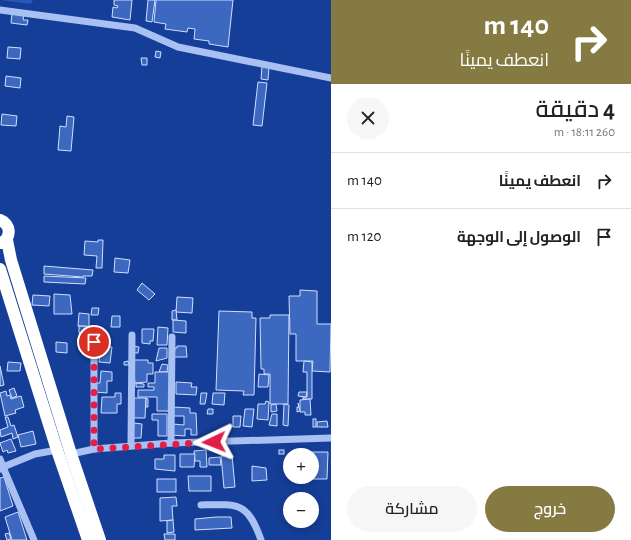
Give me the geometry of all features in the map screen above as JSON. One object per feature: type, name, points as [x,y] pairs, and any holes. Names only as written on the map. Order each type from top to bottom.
[{"type":"highway","points":[[0,220],[5,222],[9,228],[9,234],[3,242],[11,260],[70,454],[100,540]]},
{"type":"highway","points":[[0,269],[57,450],[88,540]]},
{"type":"street","points":[[0,10],[135,28],[178,47],[331,78]]},
{"type":"street","points":[[131,446],[132,335]]},
{"type":"street","points":[[171,443],[172,337]]},
{"type":"street","points":[[94,342],[94,449]]},
{"type":"street","points":[[70,454],[94,449],[171,443],[331,438]]},
{"type":"street","points":[[2,468],[35,454],[57,450]]},
{"type":"street","points":[[0,459],[2,468],[34,540]]},
{"type":"street","points":[[201,505],[236,506],[249,513],[255,523],[261,540]]},
{"type":"shaded area","points":[[0,0],[33,0],[31,4]]},
{"type":"building","points":[[114,0],[132,0],[130,20],[112,17],[113,7],[117,8],[118,6],[114,5]]},
{"type":"building","points":[[148,0],[155,0],[152,22],[146,21]]},
{"type":"building","points":[[156,0],[233,0],[228,47],[209,44],[209,41],[194,39],[195,29],[188,28],[187,32],[165,29],[166,24],[154,22]]},
{"type":"building","points":[[12,13],[24,14],[23,20],[28,20],[27,25],[11,23]]},
{"type":"building","points":[[8,47],[21,48],[20,59],[7,58]]},
{"type":"building","points":[[156,51],[161,52],[160,58],[155,57]]},
{"type":"building","points":[[141,58],[147,58],[147,65],[142,65]]},
{"type":"building","points":[[262,66],[269,67],[268,80],[261,79]]},
{"type":"building","points":[[6,76],[21,78],[20,88],[5,86]]},
{"type":"building","points":[[258,82],[267,83],[262,126],[253,125]]},
{"type":"building","points":[[2,114],[17,116],[16,126],[1,125]]},
{"type":"building","points":[[67,116],[74,117],[71,151],[58,150],[60,126],[66,127]]},
{"type":"building","points":[[98,240],[103,240],[102,268],[96,268],[97,256],[84,255],[85,241],[98,242]]},
{"type":"building","points":[[115,258],[130,260],[128,273],[114,272]]},
{"type":"building","points":[[44,266],[93,270],[92,276],[83,277],[44,274]]},
{"type":"building","points":[[44,276],[86,278],[85,284],[44,282]]},
{"type":"building","points":[[142,283],[155,294],[149,300],[137,290]]},
{"type":"building","points":[[300,290],[317,291],[317,324],[331,324],[330,372],[312,371],[313,361],[296,361],[296,334],[290,334],[289,296],[300,296]]},
{"type":"building","points":[[54,294],[70,295],[72,314],[54,314]]},
{"type":"building","points":[[33,295],[50,296],[49,306],[32,305]]},
{"type":"building","points":[[177,297],[193,298],[192,313],[176,312]]},
{"type":"building","points":[[92,308],[99,308],[98,315],[91,315]]},
{"type":"building","points":[[176,310],[177,320],[172,320],[172,311]]},
{"type":"building","points":[[219,311],[252,312],[252,318],[256,318],[254,395],[243,395],[244,391],[216,390]]},
{"type":"building","points":[[79,313],[89,314],[89,326],[78,326]]},
{"type":"building","points":[[270,315],[289,315],[288,404],[270,404],[270,374],[264,374],[264,369],[261,369],[260,318],[270,318]]},
{"type":"building","points":[[112,316],[120,316],[120,327],[111,327]]},
{"type":"building","points":[[173,320],[186,321],[186,333],[173,332]]},
{"type":"building","points":[[79,326],[89,327],[88,333],[79,333]]},
{"type":"building","points":[[158,327],[168,328],[167,345],[157,345]]},
{"type":"building","points":[[142,329],[154,329],[153,341],[150,341],[150,344],[142,343]]},
{"type":"building","points":[[56,342],[67,343],[67,353],[56,352]]},
{"type":"building","points":[[104,346],[112,347],[110,363],[99,362],[100,353],[103,354]]},
{"type":"building","points":[[133,346],[139,347],[138,353],[133,353]]},
{"type":"building","points":[[177,346],[186,346],[187,357],[174,357],[175,348],[177,348]]},
{"type":"building","points":[[159,348],[167,348],[167,358],[156,361]]},
{"type":"building","points":[[133,360],[148,360],[148,363],[153,363],[153,374],[147,374],[147,382],[135,383]]},
{"type":"building","points":[[128,361],[129,365],[124,365],[124,362]]},
{"type":"building","points":[[304,361],[312,362],[312,399],[303,399],[303,397],[307,397],[307,372],[303,372]]},
{"type":"building","points":[[8,362],[21,363],[20,371],[7,371]]},
{"type":"building","points":[[162,364],[168,365],[167,372],[159,372]]},
{"type":"building","points":[[0,366],[4,385],[0,386]]},
{"type":"building","points":[[101,371],[112,372],[112,381],[107,381],[107,393],[95,392],[96,383],[100,383]]},
{"type":"building","points":[[155,372],[170,372],[170,411],[157,411],[157,397],[138,397],[138,390],[154,390],[154,387],[148,387],[148,383],[155,383]]},
{"type":"building","points":[[259,374],[269,375],[268,387],[258,387]]},
{"type":"building","points":[[176,382],[192,383],[191,387],[197,387],[196,395],[176,394]]},
{"type":"building","points":[[136,383],[144,384],[144,387],[136,387]]},
{"type":"building","points":[[14,388],[17,396],[12,398],[9,390]]},
{"type":"building","points":[[6,391],[7,396],[10,395],[11,399],[21,396],[24,407],[15,410],[16,413],[5,416],[0,393]]},
{"type":"building","points":[[299,392],[307,392],[306,397],[298,396]]},
{"type":"building","points":[[115,393],[121,393],[121,404],[117,404],[117,413],[101,413],[102,397],[115,397]]},
{"type":"building","points":[[201,393],[207,393],[205,404],[200,404]]},
{"type":"building","points":[[213,393],[225,393],[224,405],[212,404]]},
{"type":"building","points":[[132,398],[146,398],[145,418],[134,418]]},
{"type":"building","points":[[146,398],[148,399],[148,407],[146,407]]},
{"type":"building","points":[[310,399],[311,415],[305,415],[305,412],[300,412],[300,400]]},
{"type":"building","points":[[266,401],[269,402],[268,420],[257,419],[258,404],[265,404]]},
{"type":"building","points":[[276,404],[277,411],[271,412],[271,405]]},
{"type":"building","points":[[284,404],[289,405],[288,426],[283,425]]},
{"type":"building","points":[[173,407],[190,408],[190,413],[196,413],[197,435],[191,435],[191,429],[185,429],[185,436],[172,435],[173,424],[184,425],[184,416],[172,416]]},
{"type":"building","points":[[297,407],[299,407],[300,411],[297,412]]},
{"type":"building","points":[[208,409],[213,409],[213,414],[207,414]]},
{"type":"building","points":[[245,409],[254,409],[252,427],[243,426]]},
{"type":"building","points":[[152,414],[167,414],[167,436],[158,436],[158,420],[152,420]]},
{"type":"building","points":[[272,414],[277,414],[277,426],[269,425]]},
{"type":"building","points":[[233,416],[241,416],[240,427],[233,427]]},
{"type":"building","points":[[5,417],[8,417],[11,426],[14,425],[18,437],[13,439],[12,433],[1,437],[0,430],[8,427]]},
{"type":"building","points":[[313,419],[316,419],[316,427],[313,427]]},
{"type":"building","points":[[327,421],[328,427],[317,427],[317,422]]},
{"type":"building","points":[[134,423],[142,424],[141,438],[133,438]]},
{"type":"building","points":[[33,431],[36,444],[21,447],[18,435]]},
{"type":"building","points":[[11,439],[16,451],[8,453],[7,450],[3,452],[0,443]]},
{"type":"building","points":[[206,450],[207,467],[200,467],[200,461],[195,461],[194,451]]},
{"type":"building","points":[[279,450],[283,450],[283,454],[279,454]]},
{"type":"building","points":[[319,452],[328,452],[327,479],[319,479]]},
{"type":"building","points":[[180,454],[195,454],[194,467],[180,467]]},
{"type":"building","points":[[164,455],[175,455],[175,471],[155,469],[155,459],[164,459]]},
{"type":"building","points":[[232,455],[235,487],[224,488],[221,456]]},
{"type":"building","points":[[220,457],[221,465],[209,465],[209,458]]},
{"type":"building","points":[[252,466],[266,468],[267,480],[252,481]]},
{"type":"building","points":[[188,476],[211,476],[211,491],[189,491]]},
{"type":"building","points":[[4,477],[13,506],[0,511],[0,478]]},
{"type":"building","points":[[157,479],[176,479],[176,492],[157,492]]},
{"type":"building","points":[[176,497],[177,506],[172,506],[173,520],[160,521],[160,498]]},
{"type":"building","points":[[18,512],[27,540],[12,540],[5,517]]},
{"type":"building","points":[[231,517],[232,528],[195,530],[195,519]]},
{"type":"building","points":[[173,520],[174,532],[167,533],[167,521]]},
{"type":"building","points":[[9,533],[11,539],[7,540],[5,534]]},
{"type":"building","points":[[164,534],[175,534],[175,540],[165,540]]},
{"type":"route","points":[[94,342],[94,449],[171,443],[214,442]]}]
